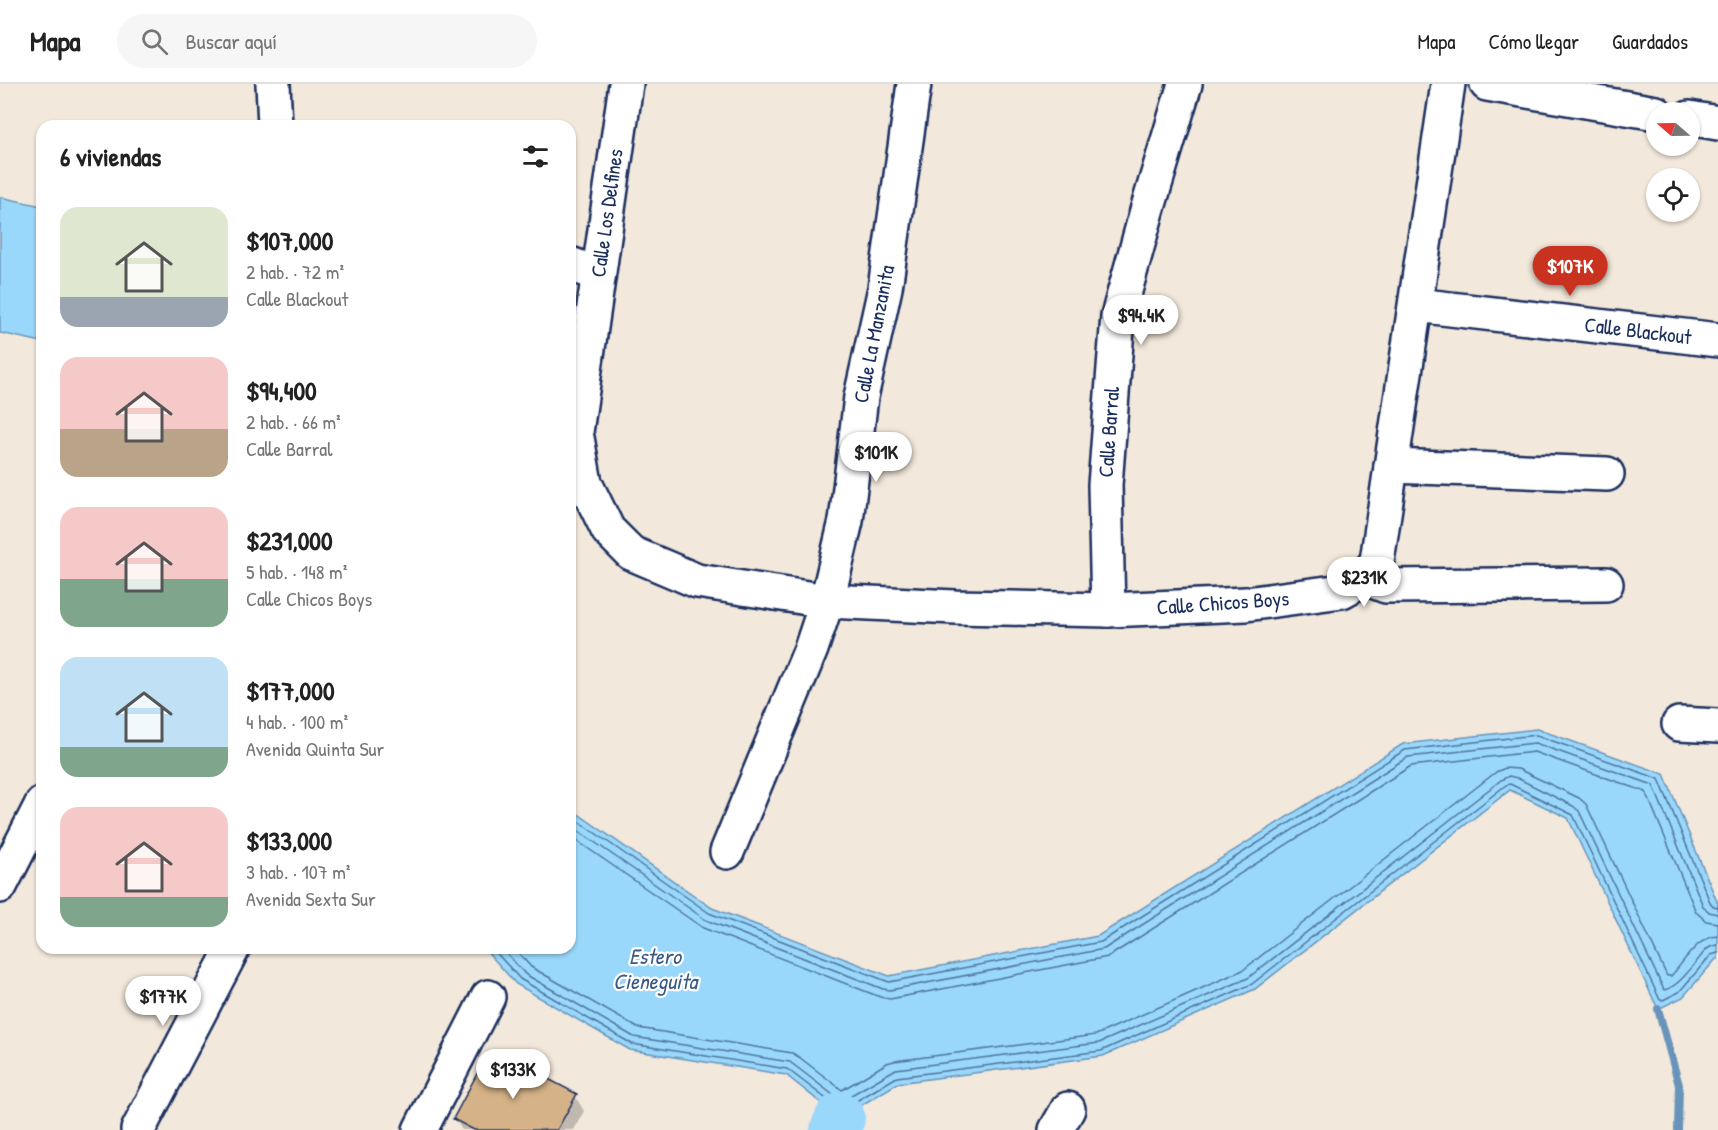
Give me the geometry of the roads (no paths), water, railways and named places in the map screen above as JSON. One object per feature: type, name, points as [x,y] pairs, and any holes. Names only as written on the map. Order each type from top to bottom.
[{"type":"street","points":[[273,84],[275,120]]},
{"type":"street","name":"Calle Los Delfines","points":[[626,84],[584,269],[576,432],[585,483],[608,530],[631,553],[697,581],[827,602]]},
{"type":"street","name":"Calle La Manzanita","points":[[727,852],[811,649],[827,602],[846,521],[861,397],[885,288],[914,84]]},
{"type":"street","name":"Calle Barral","points":[[1108,610],[1105,485],[1118,316],[1185,84]]},
{"type":"street","points":[[1448,84],[1377,561],[1365,578],[1386,586],[1606,584]]},
{"type":"street","points":[[1487,84],[1646,111]]},
{"type":"street","points":[[1700,120],[1718,123]]},
{"type":"street","name":"Calle Blackout","points":[[1416,305],[1718,340]]},
{"type":"street","points":[[1391,466],[1607,474]]},
{"type":"street","name":"Calle Chicos Boys","points":[[827,602],[1108,610],[1246,604],[1342,591],[1365,578]]},
{"type":"street","points":[[1680,724],[1718,726]]},
{"type":"street","points":[[0,886],[36,816]]},
{"type":"street","points":[[138,1130],[230,954]]},
{"type":"street","points":[[420,1130],[488,997]]},
{"type":"water","points":[[0,197],[36,205],[36,341],[0,333]]},
{"type":"water","name":"Estero Cieneguita","points":[[1537,729],[1664,774],[1718,904],[1718,959],[1683,997],[1658,1009],[1568,818],[1510,790],[1255,989],[1103,1056],[898,1083],[840,1118],[786,1075],[630,1050],[516,984],[489,954],[576,954],[576,809],[577,813],[712,908],[889,976],[1098,936],[1403,744]]},
{"type":"waterway","points":[[1658,1009],[1679,1085],[1678,1130]]},
{"type":"waterway","points":[[835,1130],[840,1118]]}]
